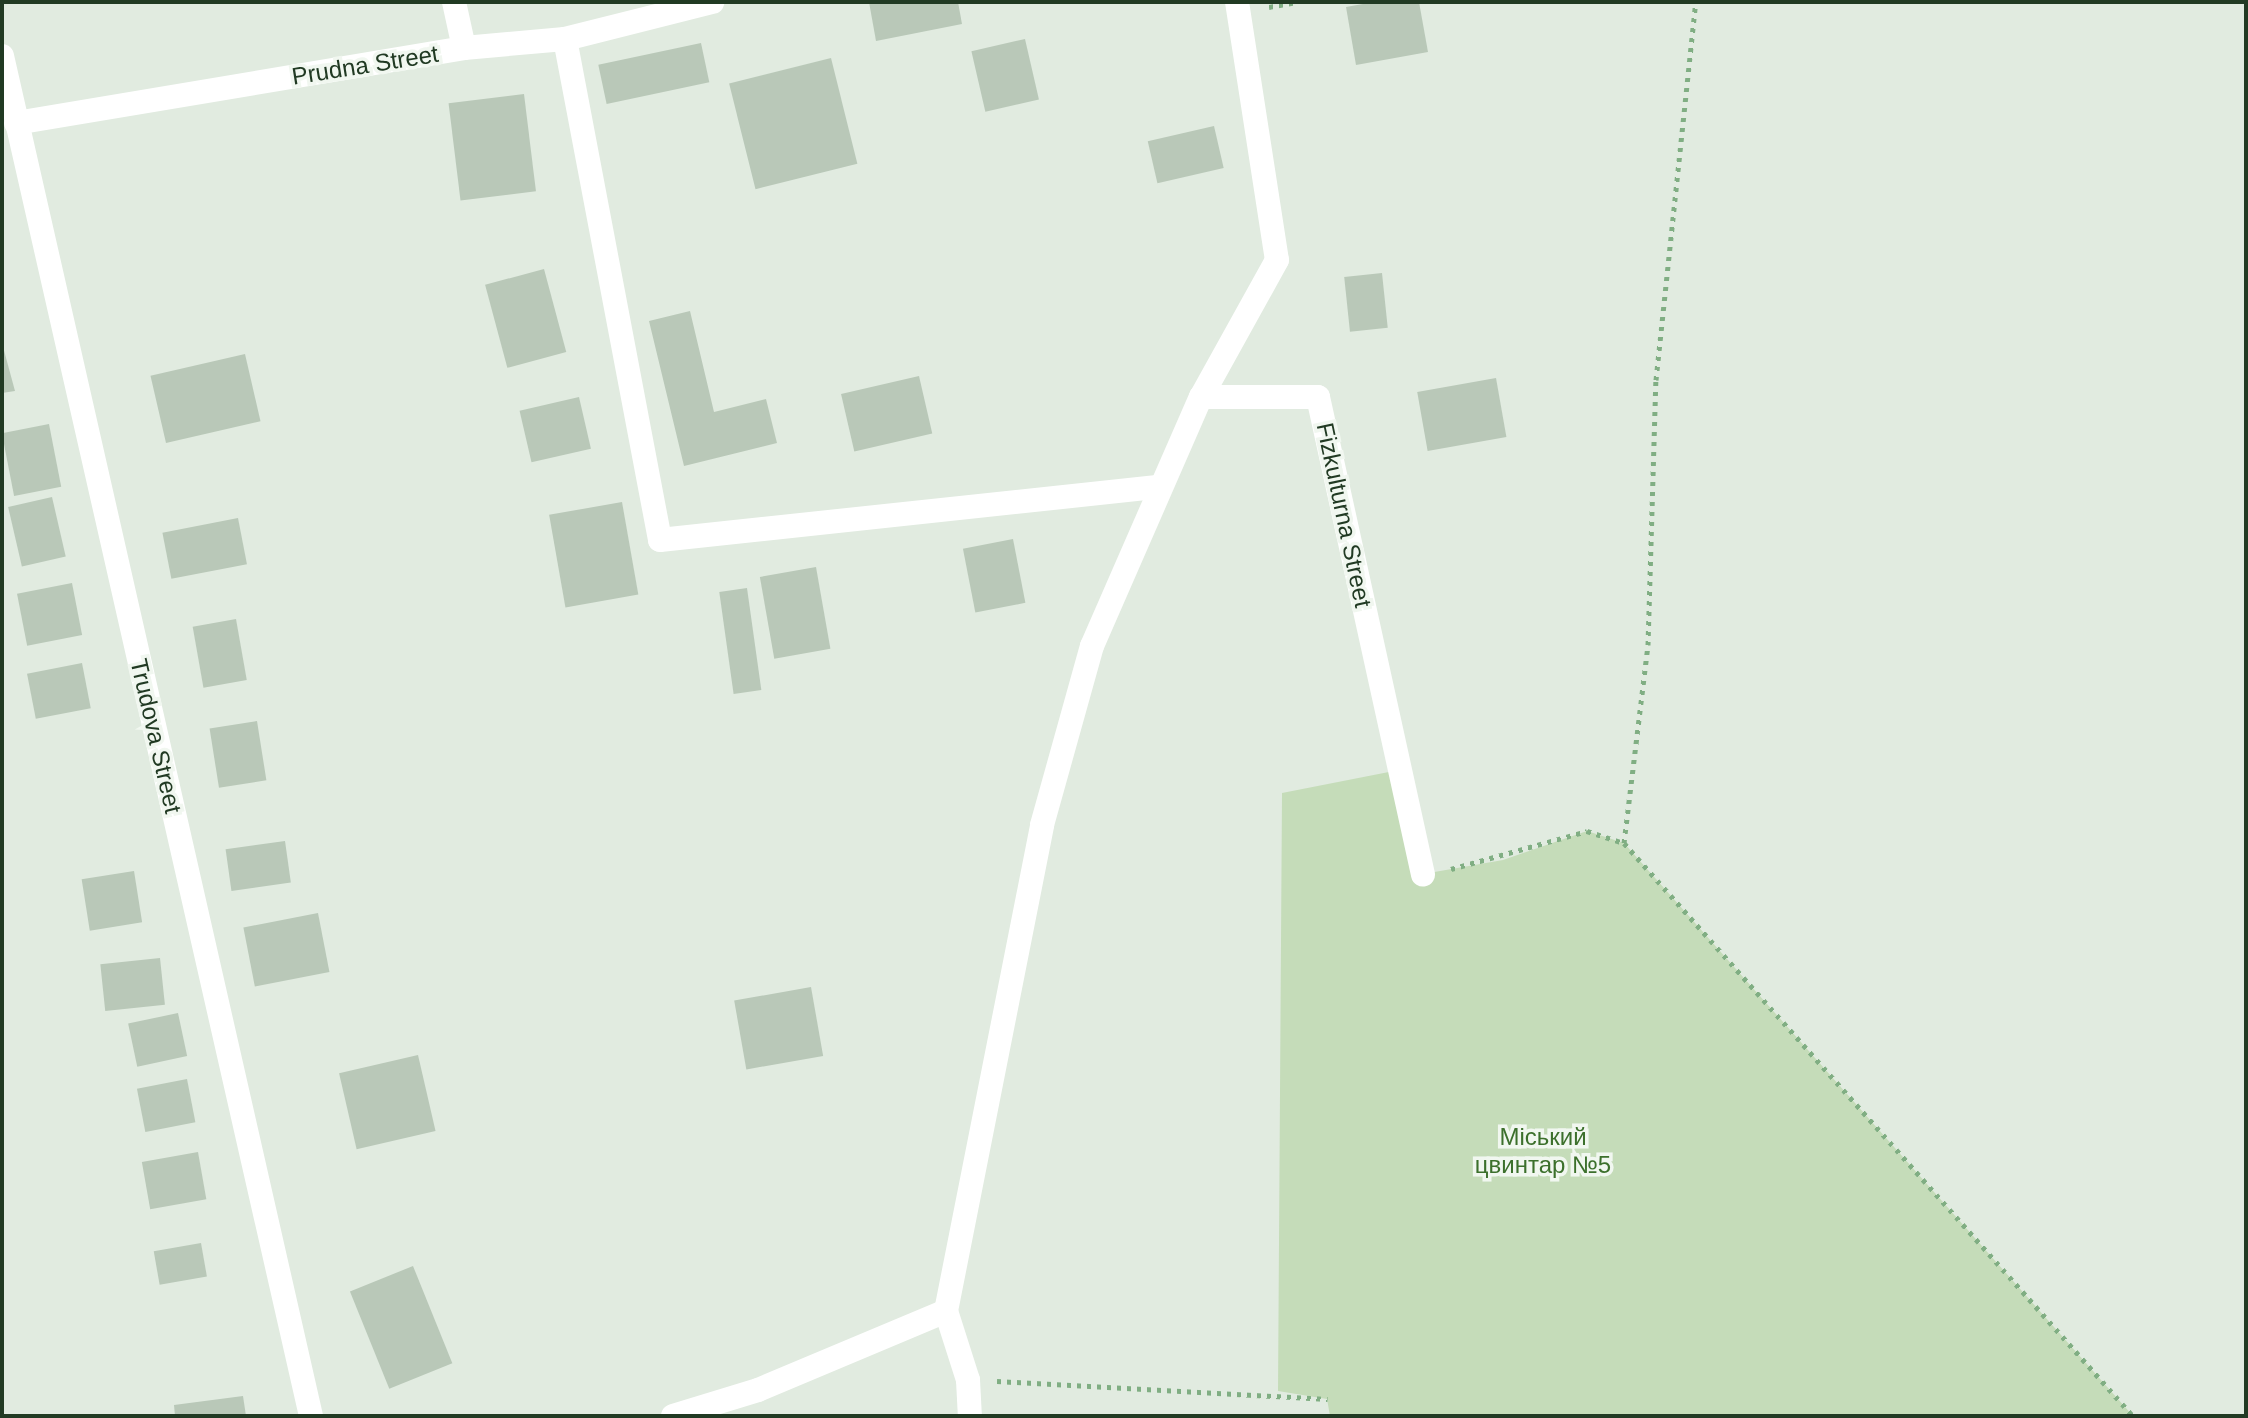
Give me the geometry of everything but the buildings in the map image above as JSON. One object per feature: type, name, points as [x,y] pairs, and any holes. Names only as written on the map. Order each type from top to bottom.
[{"type":"street","points":[[454,2],[464,48]]},
{"type":"street","name":"Prudna Street","points":[[16,123],[464,48],[565,39],[712,2]]},
{"type":"street","points":[[970,1416],[968,1380],[946,1311],[1042,825],[1092,646],[1157,487],[1201,397],[1277,260],[1237,2]]},
{"type":"street","points":[[565,39],[660,540],[1157,487]]},
{"type":"street","name":"Trudova Street","points":[[2,56],[311,1416]]},
{"type":"street","name":"Fizkulturna Street","points":[[1201,397],[1318,397],[1423,875]]},
{"type":"street","points":[[673,1416],[758,1390],[946,1311]]},
{"type":"path","points":[[1624,843],[1648,645],[1656,380],[1696,2]]},
{"type":"path","points":[[1423,875],[1503,860],[1587,831],[1624,843],[2133,1416]]},
{"type":"path","points":[[968,1380],[1328,1399]]},
{"type":"green space","name":"Міський цвинтар №5","points":[[1399,770],[1423,874],[1503,860],[1587,831],[1624,843],[2133,1416],[1330,1416],[1327,1399],[1278,1391],[1282,793]]}]
